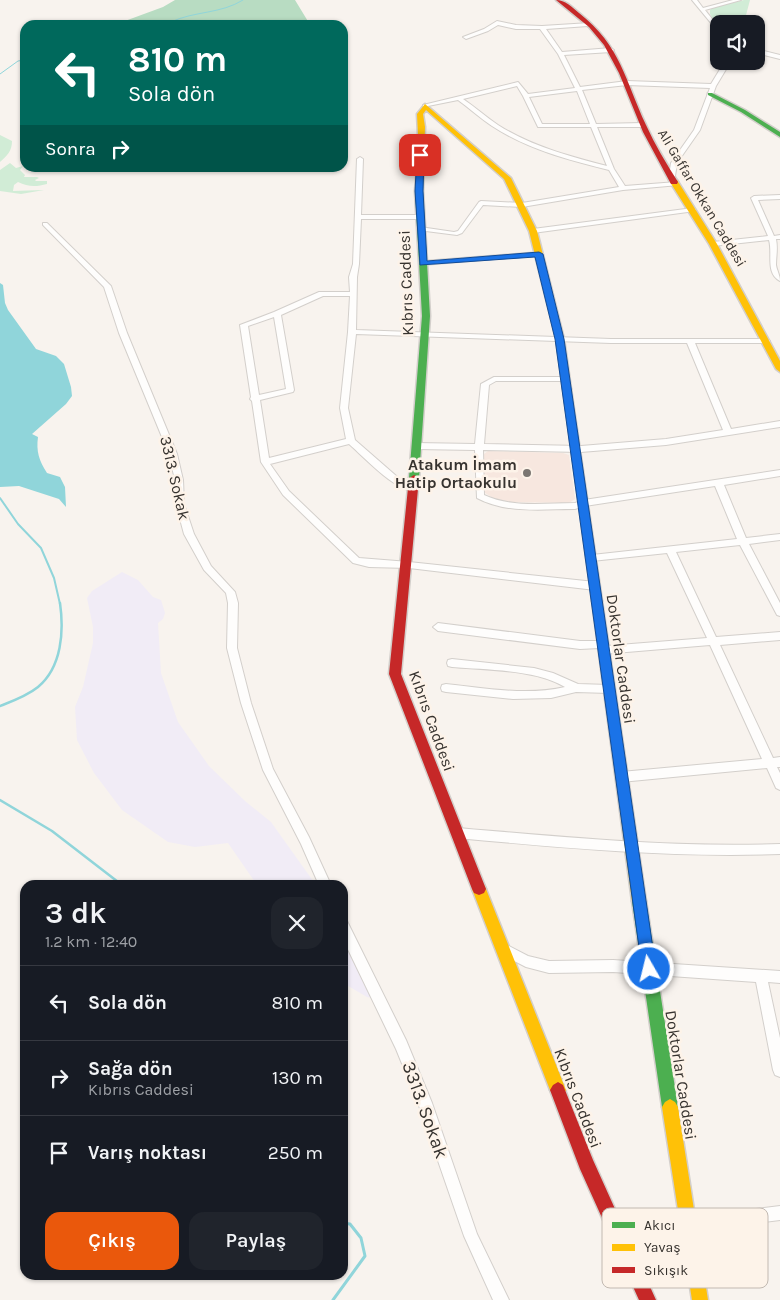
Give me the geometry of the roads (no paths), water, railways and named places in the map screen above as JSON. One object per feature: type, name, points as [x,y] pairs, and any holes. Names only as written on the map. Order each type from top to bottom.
[{"type":"street","name":"Ali Gaffar Okkan Caddesi","points":[[559,0],[600,34],[611,50],[627,84],[642,125],[660,161],[675,180],[713,244],[780,369]]},
{"type":"street","points":[[694,0],[710,19]]},
{"type":"street","points":[[703,10],[739,0]]},
{"type":"street","points":[[466,37],[486,30],[497,22],[516,27],[542,28],[588,24]]},
{"type":"street","points":[[542,28],[561,54],[579,90],[611,169],[623,188]]},
{"type":"street","points":[[561,54],[611,50]]},
{"type":"street","points":[[765,53],[780,57]]},
{"type":"street","points":[[359,218],[420,223],[455,234],[460,232],[481,203],[522,205],[675,180],[674,163],[697,130],[711,90],[723,70]]},
{"type":"street","points":[[422,110],[459,98],[518,84],[526,96],[540,126],[642,125]]},
{"type":"street","points":[[526,96],[627,84],[711,90],[780,135]]},
{"type":"street","points":[[459,98],[498,128],[521,140],[546,151],[611,169]]},
{"type":"street","name":"Doktorlar Caddesi","points":[[422,110],[507,178],[522,205],[533,231],[560,339],[631,849],[685,1208]]},
{"type":"street","name":"Kıbrıs Caddesi","points":[[422,110],[419,191],[425,285],[424,335],[413,489],[395,674],[586,1163],[606,1208]]},
{"type":"street","points":[[360,159],[359,218],[356,264],[353,277],[352,332],[344,408],[351,441],[399,483],[413,489]]},
{"type":"street","points":[[780,197],[754,198],[774,246],[773,269],[780,279]]},
{"type":"street","points":[[533,231],[693,210]]},
{"type":"street","name":"3313. Sokak","points":[[45,224],[107,286],[126,341],[173,454],[179,480],[180,504],[189,534],[208,568],[230,592],[233,603],[232,648],[246,703],[268,770],[305,841],[323,880]]},
{"type":"street","points":[[713,244],[780,237]]},
{"type":"street","points":[[423,264],[539,254]]},
{"type":"street","points":[[353,294],[322,294],[277,314],[244,325],[265,462],[286,493],[350,557],[363,563],[405,565],[504,578],[595,586]]},
{"type":"street","points":[[254,399],[290,390],[277,314]]},
{"type":"street","points":[[352,332],[560,339],[766,342]]},
{"type":"street","points":[[690,341],[728,432]]},
{"type":"street","points":[[566,379],[494,379],[485,384],[479,448],[480,496],[487,501],[512,504],[574,506],[780,473]]},
{"type":"street","points":[[416,446],[576,449],[666,442],[780,424]]},
{"type":"street","points":[[265,462],[351,441]]},
{"type":"street","points":[[719,484],[743,541],[780,612]]},
{"type":"street","points":[[592,558],[780,537]]},
{"type":"street","points":[[670,549],[775,763],[780,785]]},
{"type":"street","points":[[438,627],[603,647],[780,636]]},
{"type":"street","points":[[452,663],[532,672],[556,678],[576,688]]},
{"type":"street","points":[[446,688],[514,695],[551,694],[576,688],[609,689]]},
{"type":"street","points":[[621,777],[775,763]]},
{"type":"street","points":[[457,833],[631,849],[732,852],[780,849]]},
{"type":"street","name":"3313. Sokak","points":[[348,935],[401,1045],[425,1103],[471,1236],[502,1300]]},
{"type":"street","points":[[502,949],[526,961],[549,967],[613,966],[780,977]]},
{"type":"street","points":[[761,977],[780,1070]]},
{"type":"street","name":"Kıbrıs Caddesi","points":[[643,1288],[648,1300]]},
{"type":"water","points":[[0,283],[3,285],[5,303],[8,310],[36,349],[56,356],[64,364],[71,387],[72,396],[66,404],[32,434],[38,437],[37,447],[44,469],[47,473],[60,477],[65,487],[66,507],[59,499],[19,486],[0,487]]},
{"type":"waterway","points":[[176,20],[226,8],[243,0]]},
{"type":"waterway","points":[[0,74],[20,61]]},
{"type":"waterway","points":[[0,498],[18,524],[41,548],[54,578],[60,604]]},
{"type":"waterway","points":[[0,706],[34,690],[46,679],[52,669],[60,648],[62,625],[60,603]]},
{"type":"waterway","points":[[0,800],[52,831],[116,880]]},
{"type":"waterway","points":[[348,1224],[361,1238],[365,1256],[348,1279]]},
{"type":"waterway","points":[[333,1300],[348,1280]]},
{"type":"place","name":"Atakum İmam Hatip Ortaokulu","points":[[527,473]]}]
